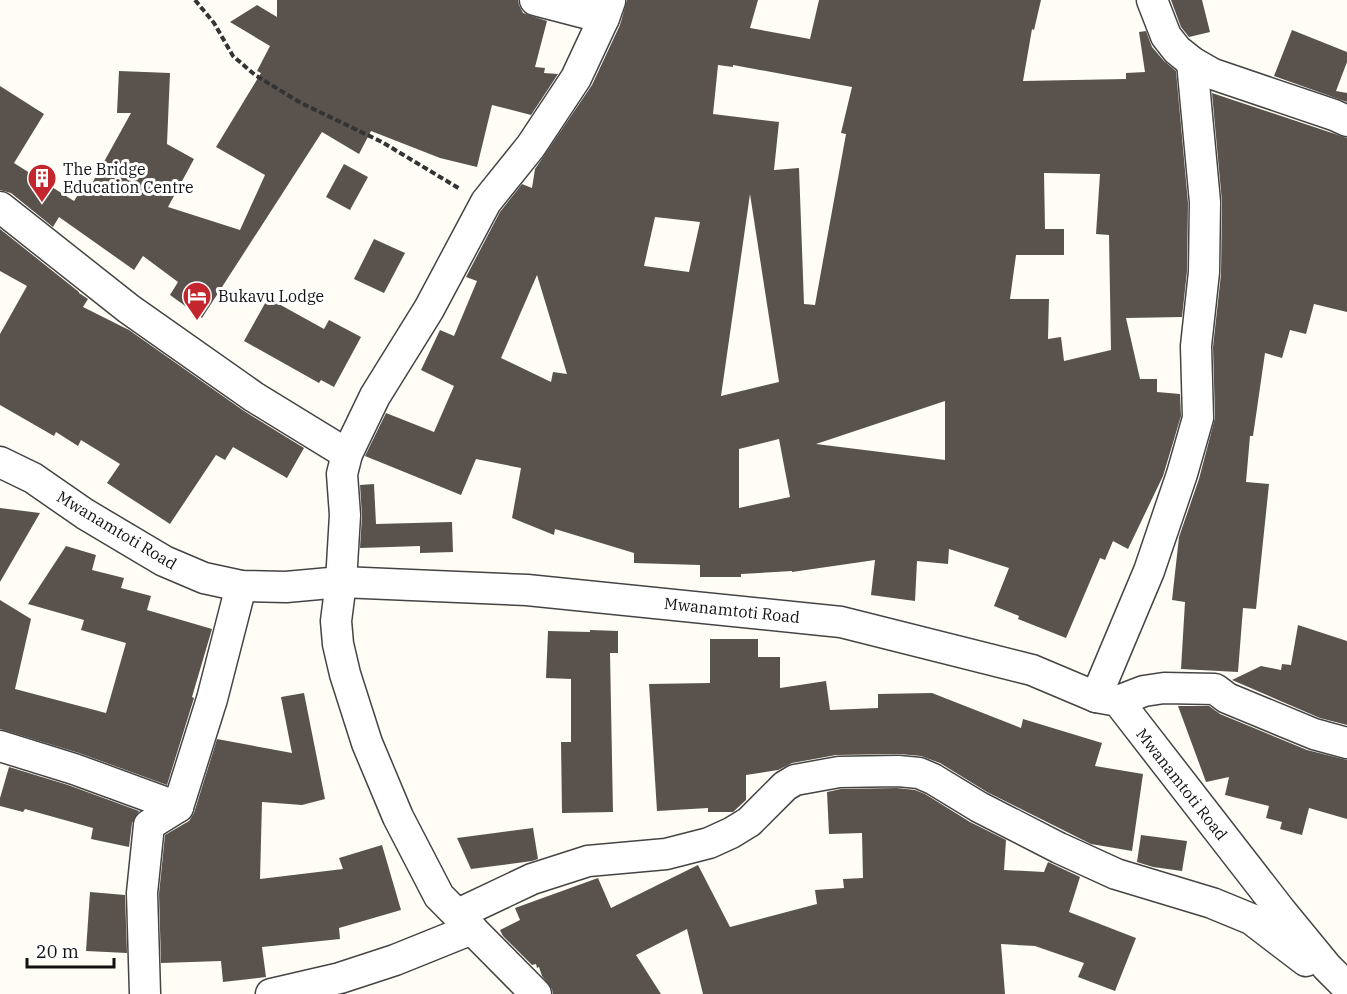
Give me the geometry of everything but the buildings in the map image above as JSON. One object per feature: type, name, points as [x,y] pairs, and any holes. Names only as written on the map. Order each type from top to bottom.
[{"type":"street","points":[[535,0],[607,9],[576,78],[531,146],[486,202],[429,309],[375,396],[346,454],[342,474],[345,515],[336,621],[338,644],[345,674],[367,743],[398,817],[425,870],[439,896],[536,994]]},
{"type":"street","points":[[1152,0],[1166,36],[1177,50],[1192,62],[1213,74],[1347,121]]},
{"type":"street","points":[[1107,699],[1182,474],[1198,418],[1196,346],[1204,272],[1205,202],[1192,62]]},
{"type":"street","points":[[0,207],[106,292],[254,397],[346,454]]},
{"type":"street","name":"Mwanamtoti Road","points":[[0,462],[33,478],[85,514],[164,561],[204,578],[241,586],[286,587],[341,582],[527,590],[841,622],[1032,670],[1107,699],[1327,967],[1347,987]]},
{"type":"street","points":[[145,994],[142,893],[149,825],[178,807],[212,699],[241,586]]},
{"type":"street","points":[[1107,699],[1164,688],[1215,688],[1227,698],[1314,734],[1347,743]]},
{"type":"street","points":[[0,746],[74,769],[178,807]]},
{"type":"street","points":[[271,994],[340,978],[395,960],[465,922],[532,879],[588,861],[666,854],[709,843],[731,834],[749,822],[785,786],[795,780],[839,772],[898,771],[919,773],[933,779],[979,807],[1116,874],[1212,903],[1251,919],[1347,992]]},
{"type":"path","points":[[195,0],[214,24],[233,56],[255,75],[301,103],[382,142],[486,202]]},
{"type":"place","name":"The Bridge Education Centre","points":[[42,204]]},
{"type":"place","name":"Bukavu Lodge","points":[[197,322]]}]
